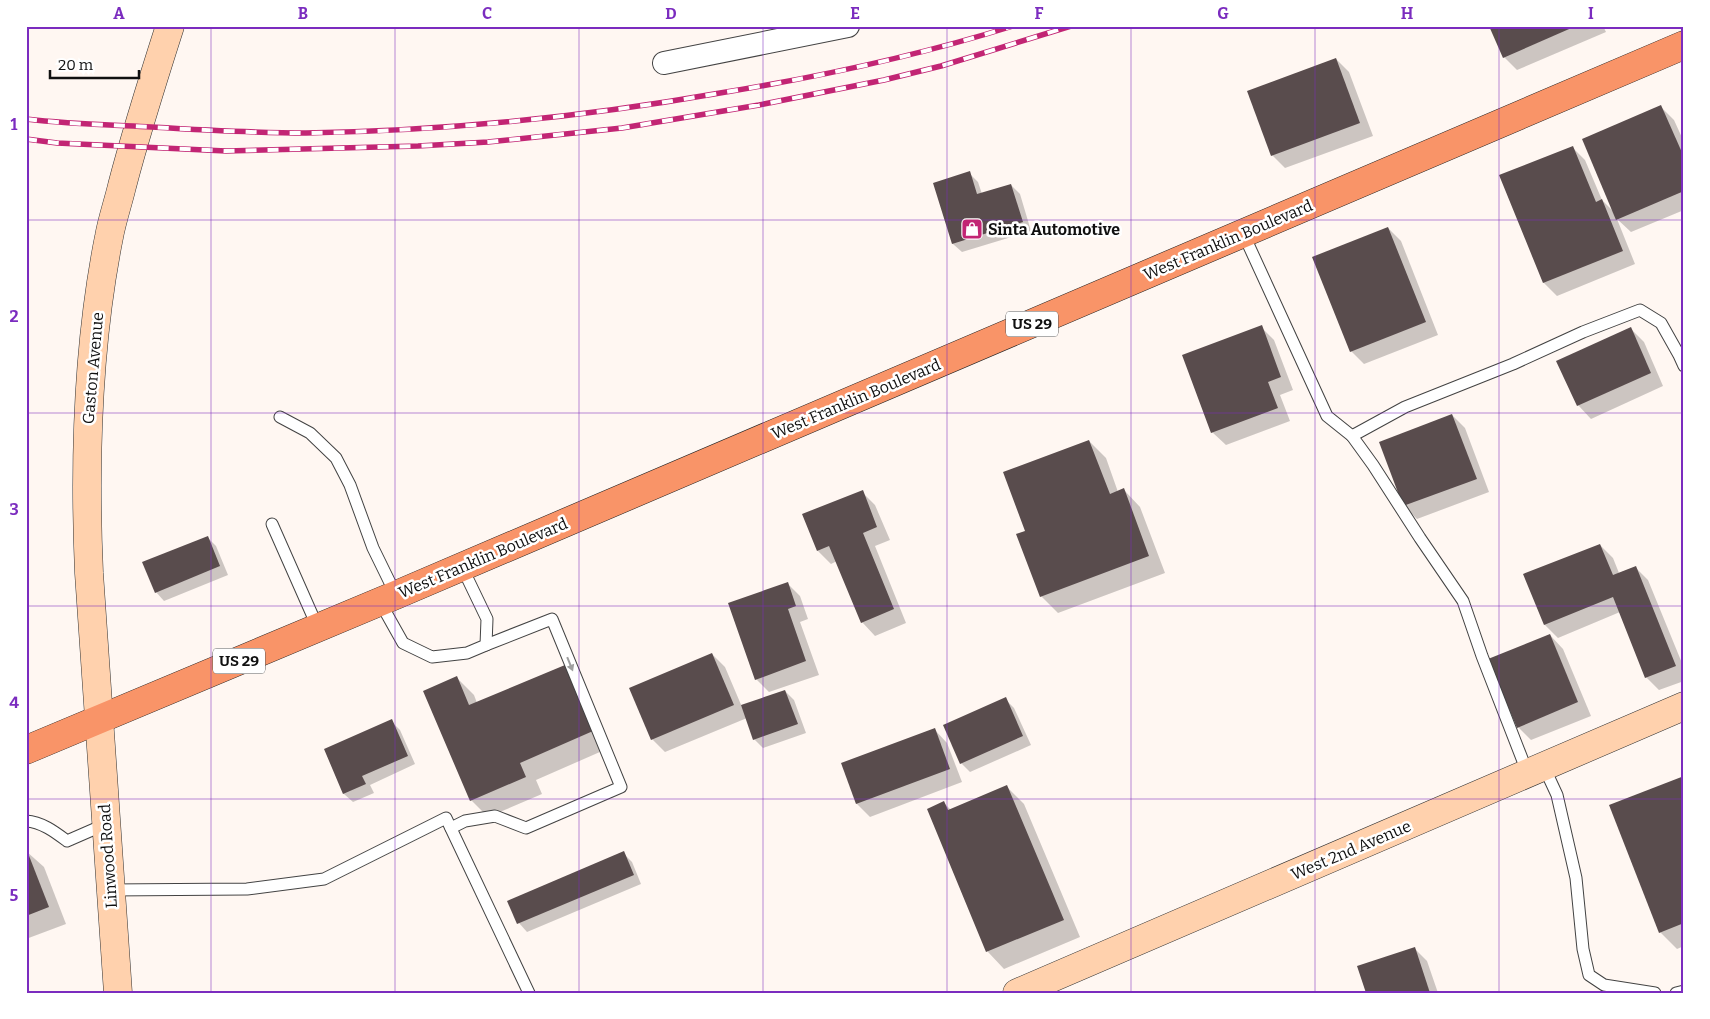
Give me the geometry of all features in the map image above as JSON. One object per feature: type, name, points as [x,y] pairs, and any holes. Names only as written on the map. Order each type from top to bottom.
[{"type":"main road","name":"Gaston Avenue","points":[[98,719],[88,573],[86,505],[88,428],[99,299],[109,235],[135,138],[170,26]]},
{"type":"main road","name":"West Franklin Boulevard","points":[[26,750],[388,599],[1684,45]]},
{"type":"main road","name":"West 2nd Avenue","points":[[1017,993],[1684,706]]},
{"type":"main road","name":"Linwood Road","points":[[98,719],[118,993]]},
{"type":"street","points":[[664,63],[848,26]]},
{"type":"lane","points":[[1243,233],[1327,416],[1352,436],[1463,601],[1482,656],[1536,770],[1557,795],[1576,878],[1583,949],[1589,975],[1604,985],[1654,993]]},
{"type":"lane","points":[[1352,436],[1406,407],[1454,386],[1513,364],[1583,332],[1640,310],[1661,323],[1684,366]]},
{"type":"lane","points":[[280,416],[310,433],[336,458],[350,485],[374,548],[388,599],[403,643],[432,657],[467,653],[552,619],[621,787],[526,828],[495,816],[465,821],[451,828]]},
{"type":"lane","points":[[272,524],[318,628]]},
{"type":"lane","points":[[462,567],[487,619],[486,645]]},
{"type":"lane","points":[[109,890],[247,889],[324,879],[446,818],[529,993]]},
{"type":"lane","points":[[26,821],[34,821],[54,831],[67,841],[106,824]]},
{"type":"lane","points":[[1676,993],[1684,991]]},
{"type":"building","points":[[1489,26],[1576,26],[1503,58]]},
{"type":"building","points":[[1336,58],[1360,123],[1271,156],[1247,91]]},
{"type":"building","points":[[1661,105],[1684,157],[1684,191],[1616,220],[1582,139]]},
{"type":"building","points":[[1573,146],[1596,202],[1602,199],[1623,251],[1543,283],[1499,175]]},
{"type":"building","points":[[970,171],[977,194],[1011,184],[1023,222],[952,244],[933,183]]},
{"type":"building","points":[[1388,227],[1426,322],[1350,352],[1312,257]]},
{"type":"building","points":[[1262,325],[1281,377],[1268,382],[1278,408],[1211,433],[1182,355]]},
{"type":"building","points":[[1631,327],[1651,373],[1577,406],[1556,361]]},
{"type":"building","points":[[1452,414],[1477,479],[1403,506],[1379,442]]},
{"type":"building","points":[[1089,440],[1110,494],[1124,488],[1149,556],[1040,597],[1016,534],[1025,531],[1003,472]]},
{"type":"building","points":[[863,490],[877,527],[863,533],[894,609],[861,623],[829,546],[817,551],[802,514]]},
{"type":"building","points":[[208,536],[220,566],[155,593],[142,562]]},
{"type":"building","points":[[1600,544],[1613,575],[1636,566],[1676,666],[1645,678],[1613,597],[1544,625],[1523,574]]},
{"type":"building","points":[[788,582],[796,606],[788,609],[806,661],[755,680],[728,603]]},
{"type":"building","points":[[1550,634],[1578,702],[1517,728],[1488,659]]},
{"type":"building","points":[[712,653],[734,705],[651,740],[629,688]]},
{"type":"building","points":[[565,665],[593,731],[520,763],[526,777],[470,801],[423,691],[457,676],[469,705]]},
{"type":"building","points":[[785,690],[798,724],[753,740],[741,705]]},
{"type":"building","points":[[1006,697],[1023,736],[960,764],[943,725]]},
{"type":"building","points":[[392,719],[408,756],[362,776],[366,784],[343,794],[324,749]]},
{"type":"building","points":[[935,728],[950,769],[856,804],[841,763]]},
{"type":"building","points":[[1684,776],[1684,923],[1659,933],[1609,805]]},
{"type":"building","points":[[1007,785],[1064,920],[986,952],[927,809],[944,801],[948,810]]},
{"type":"building","points":[[26,848],[49,907],[26,916]]},
{"type":"building","points":[[624,851],[634,875],[517,924],[507,901]]},
{"type":"building","points":[[1415,947],[1430,993],[1366,993],[1357,966]]},
{"type":"railway","points":[[26,119],[209,130],[306,133],[462,126],[565,116],[669,102],[757,87],[868,65],[941,47],[1013,26]]},
{"type":"railway","points":[[26,139],[57,143],[226,151],[418,146],[488,142],[622,128],[759,105],[884,80],[941,66],[1071,26]]},
{"type":"place","name":"Sinta Automotive","points":[[972,229]]}]
